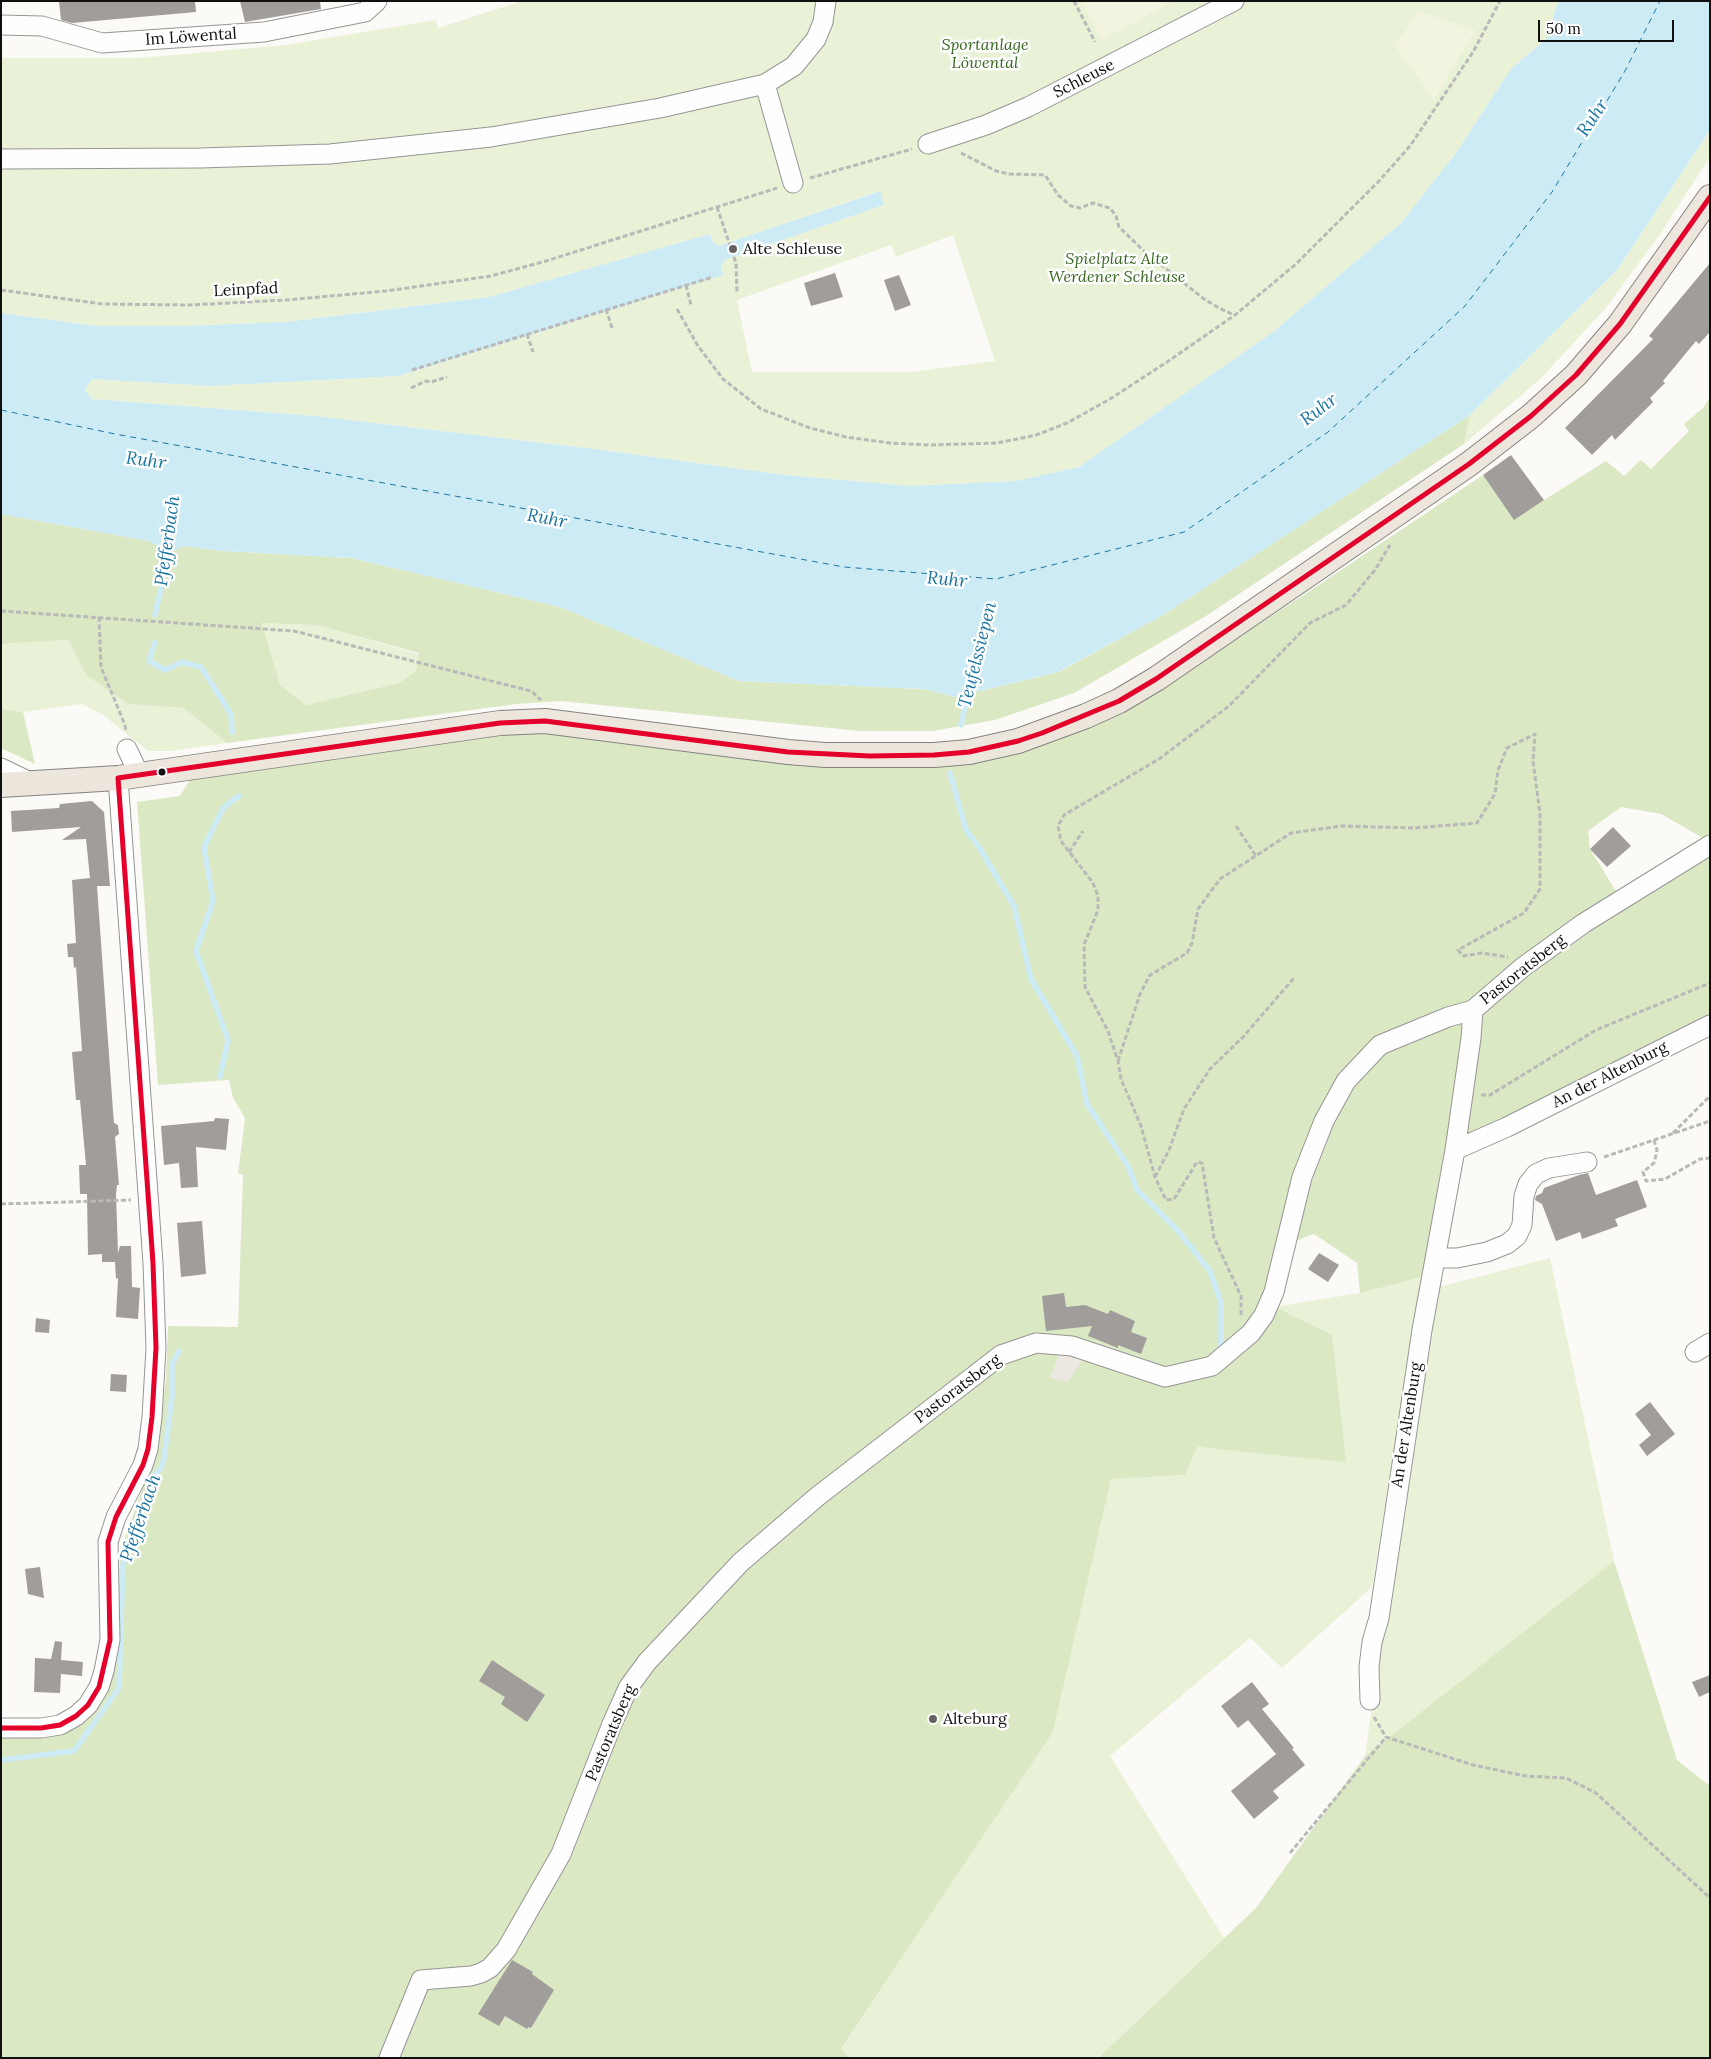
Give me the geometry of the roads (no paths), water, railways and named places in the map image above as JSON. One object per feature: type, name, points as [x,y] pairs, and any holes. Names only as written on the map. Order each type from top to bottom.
[{"type":"main road","points":[[1,785],[128,776],[500,723],[545,721],[788,752],[870,756],[934,755],[969,752],[1018,741],[1086,716],[1119,701],[1156,679],[1469,464],[1531,416],[1576,375],[1620,324],[1710,197]]},
{"type":"street","name":"Im Löwental","points":[[1,25],[42,26],[102,43],[264,32],[365,12],[377,1]]},
{"type":"street","points":[[1,159],[200,158],[330,154],[491,137],[660,108],[765,84],[794,66],[816,39],[823,22],[826,1]]},
{"type":"street","name":"Schleuse","points":[[932,143],[986,125],[1028,107],[1234,1]]},
{"type":"street","points":[[765,84],[793,183]]},
{"type":"street","points":[[1,1728],[41,1728],[60,1725],[88,1704],[99,1687],[110,1640],[108,1542],[116,1517],[143,1465],[148,1449],[156,1348],[127,749]]},
{"type":"street","points":[[1,768],[33,783]]},
{"type":"street","name":"Pastoratsberg","points":[[389,2058],[422,1980],[471,1976],[481,1973],[490,1968],[506,1950],[561,1854],[628,1688],[648,1662],[741,1562],[818,1496],[1001,1355],[1036,1343],[1072,1346],[1165,1377],[1212,1366],[1251,1333],[1264,1315],[1274,1292],[1302,1177],[1324,1121],[1346,1082],[1380,1046],[1448,1017],[1473,1010],[1523,968],[1584,923],[1710,845]]},
{"type":"street","name":"An der Altenburg","points":[[1370,1700],[1369,1667],[1372,1642],[1379,1618],[1422,1330],[1455,1150],[1473,1010]]},
{"type":"street","name":"An der Altenburg","points":[[1455,1150],[1507,1127],[1710,1025]]},
{"type":"street","points":[[1435,1258],[1457,1258],[1487,1252],[1507,1244],[1517,1236],[1522,1225],[1524,1196],[1528,1184],[1536,1174],[1549,1168],[1587,1162]]},
{"type":"water","name":"Ruhr","points":[[1558,1],[1710,1],[1710,130],[1617,270],[1470,415],[1163,615],[1058,672],[955,697],[924,689],[739,681],[560,607],[351,558],[223,551],[184,546],[169,553],[149,541],[1,514],[1,313],[96,326],[184,326],[286,322],[489,297],[710,234],[713,243],[719,246],[880,191],[884,205],[724,260],[721,268],[723,275],[398,376],[210,386],[92,379],[85,390],[92,399],[315,416],[594,449],[785,475],[910,486],[1016,481],[1079,467],[1273,332],[1402,222],[1455,154],[1511,69],[1547,38]]},
{"type":"waterway","name":"Pfefferbach","points":[[155,615],[170,547]]},
{"type":"waterway","name":"Pfefferbach","points":[[155,642],[149,661],[165,670],[182,662],[201,667],[231,714],[232,732]]},
{"type":"waterway","name":"Teufelssiepen","points":[[961,725],[969,686]]},
{"type":"waterway","name":"Teufelssiepen","points":[[950,773],[966,830],[979,847],[1014,906],[1031,979],[1077,1056],[1087,1104],[1128,1166],[1137,1190],[1178,1231],[1210,1271],[1221,1303],[1221,1351]]},
{"type":"waterway","name":"Pfefferbach","points":[[220,1077],[228,1040],[196,951],[213,901],[204,847],[223,808],[239,796]]},
{"type":"waterway","name":"Pfefferbach","points":[[1,1760],[74,1751],[119,1688],[123,1565],[152,1478],[161,1468],[164,1458],[172,1396],[172,1364],[179,1351]]},
{"type":"place","name":"Alte Schleuse","points":[[733,249]]},
{"type":"place","name":"Alteburg","points":[[933,1719]]},
{"type":"park label","name":"Sportanlage Löwental","points":[[985,54]]},
{"type":"park label","name":"Spielplatz Alte Werdener Schleuse","points":[[1117,268]]}]
